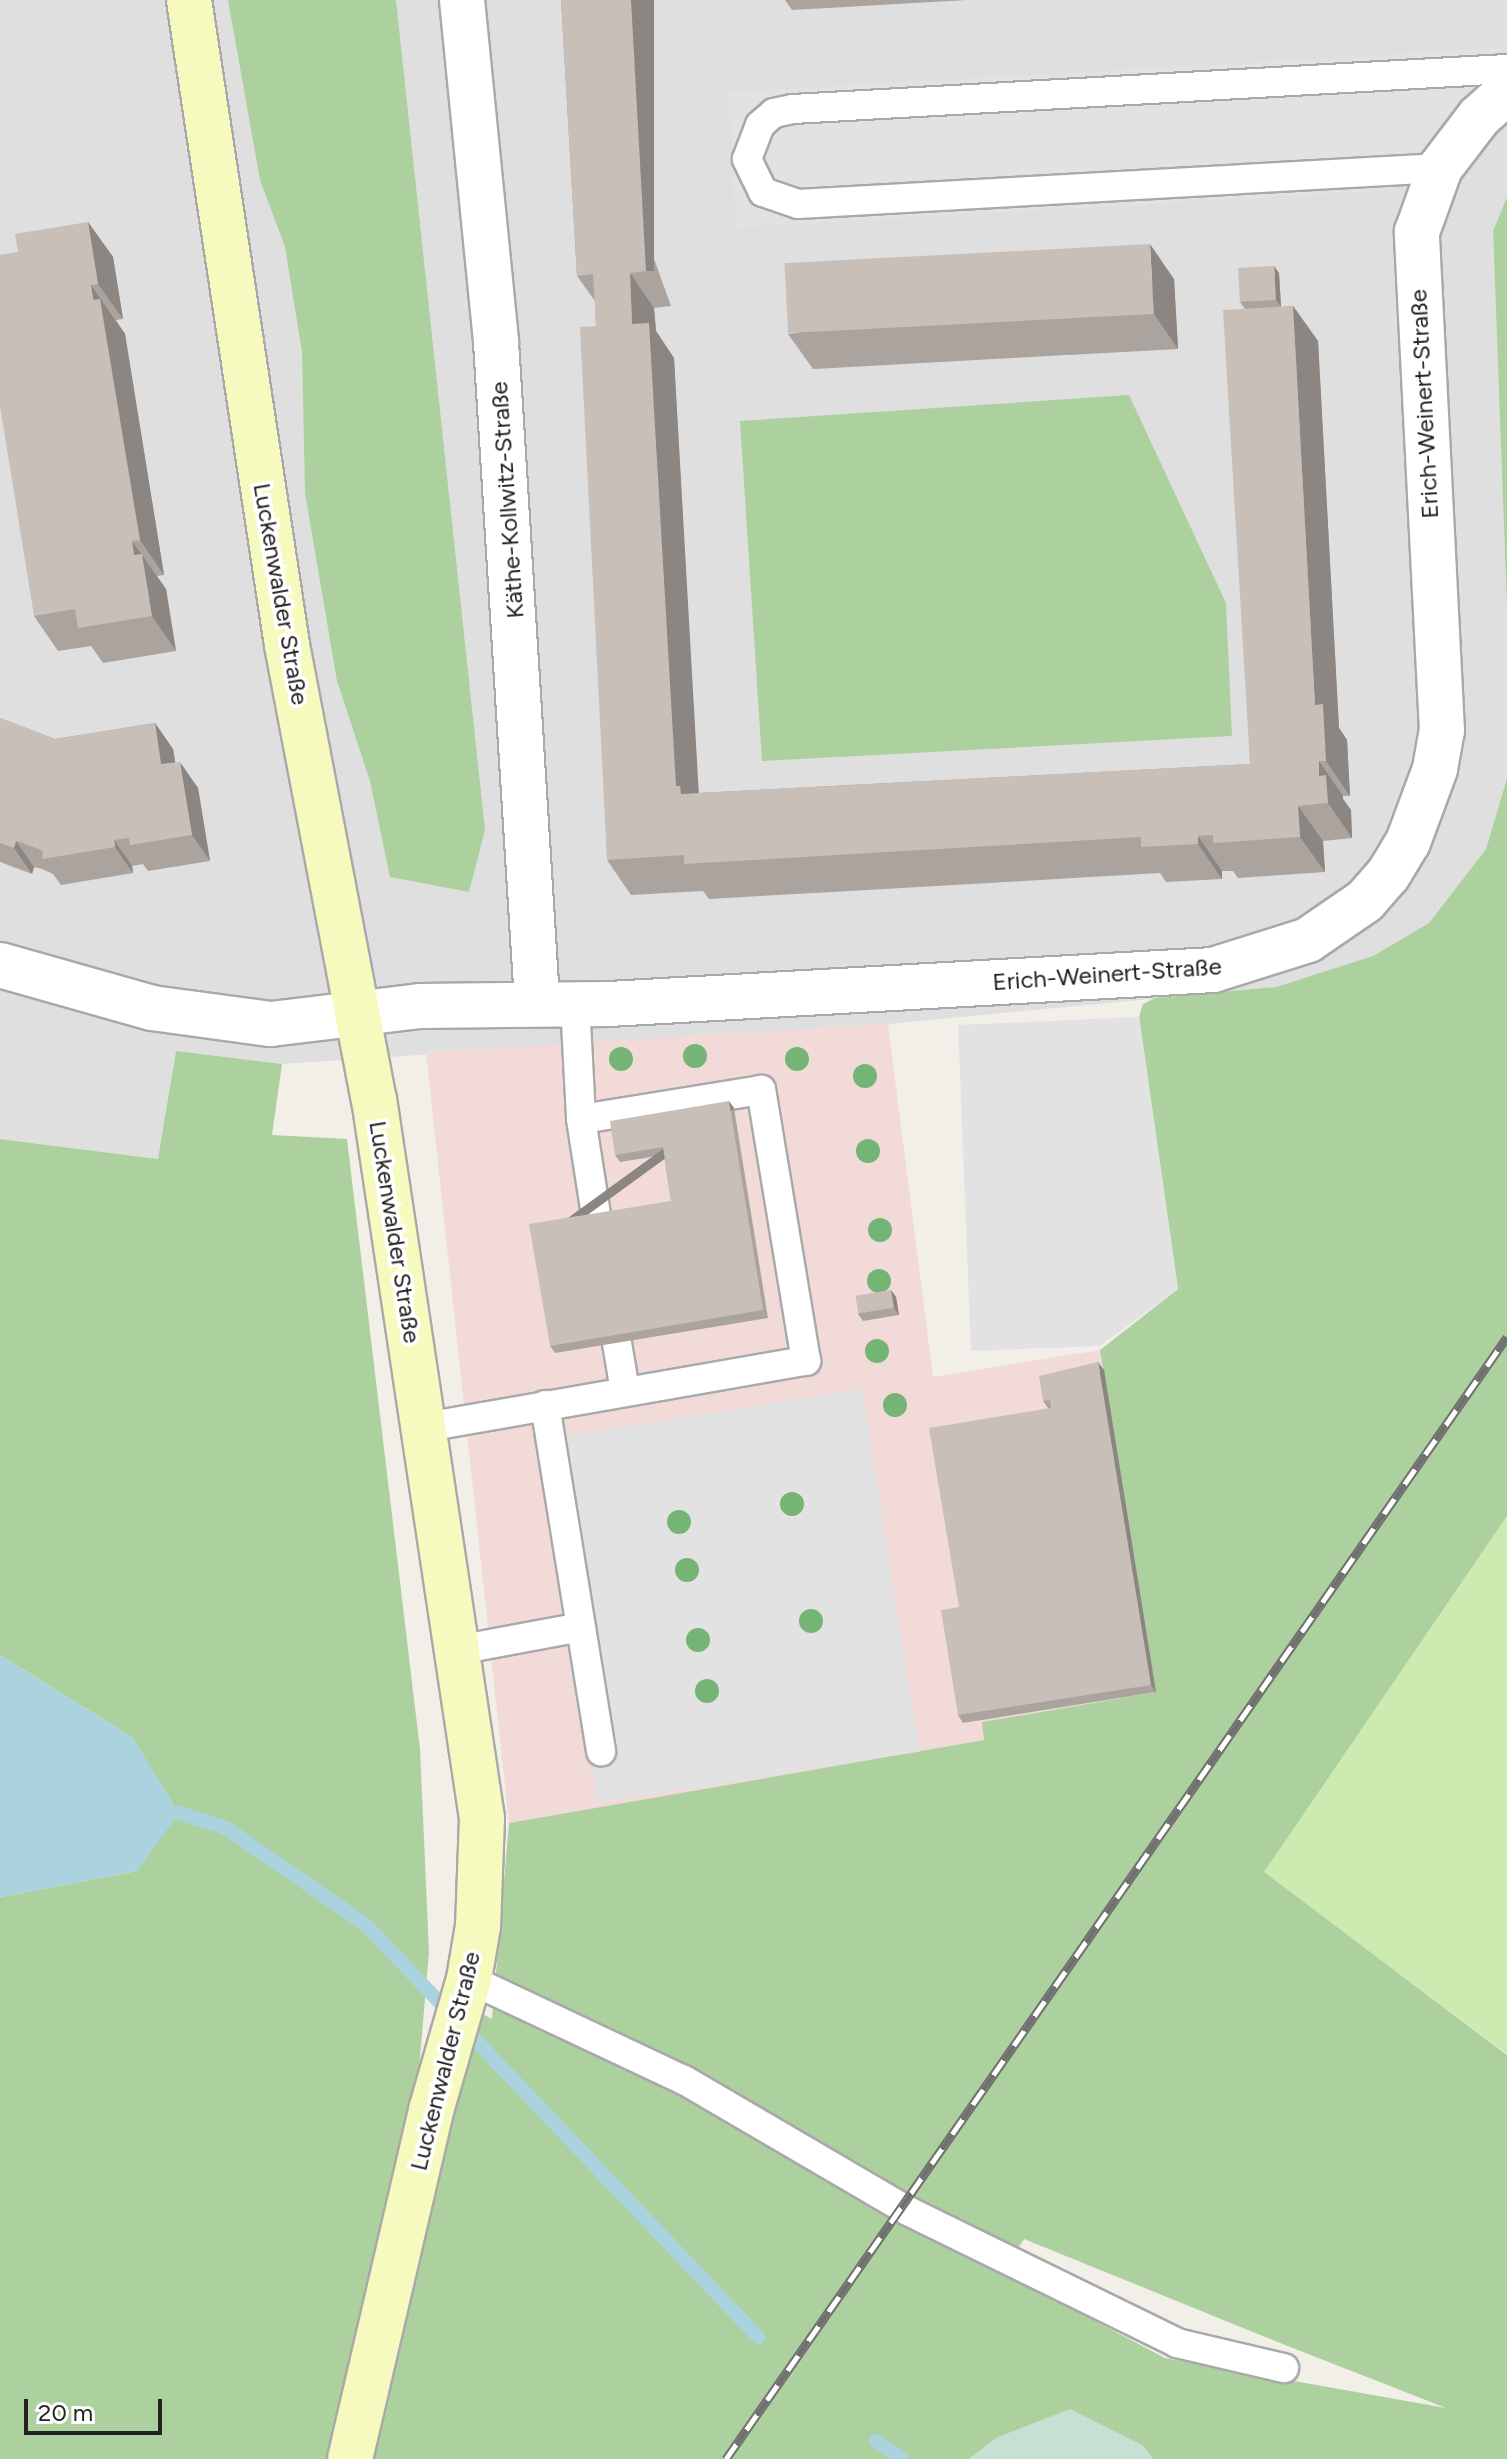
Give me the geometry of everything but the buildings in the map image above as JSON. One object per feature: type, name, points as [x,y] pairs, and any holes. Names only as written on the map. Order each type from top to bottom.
[{"type":"main road","name":"Luckenwalder Straße","points":[[189,0],[287,645],[358,1014],[426,1427],[482,1818],[478,1926],[468,1983],[446,2057],[350,2459]]},
{"type":"street","name":"Käthe-Kollwitz-Straße","points":[[462,0],[556,1002]]},
{"type":"street","name":"Erich-Weinert-Straße","points":[[0,965],[198,1017],[271,1024],[420,1006],[1213,970],[1308,940],[1365,901],[1408,842],[1435,769],[1442,731],[1416,255],[1422,209],[1440,168],[1479,117],[1507,92]]},
{"type":"lane","points":[[1440,168],[798,204],[763,192],[747,159],[760,125],[774,113],[793,109],[1507,69]]},
{"type":"lane","points":[[556,1002],[581,1119],[597,1221]]},
{"type":"lane","points":[[426,1427],[806,1361],[761,1090],[581,1119]]},
{"type":"lane","points":[[617,1343],[625,1391]]},
{"type":"lane","points":[[545,1405],[601,1752]]},
{"type":"lane","points":[[458,1650],[581,1627]]},
{"type":"lane","points":[[468,1983],[684,2080],[908,2211],[1177,2343],[1284,2368]]},
{"type":"shaded area","points":[[0,0],[1507,0],[1507,197],[1493,231],[1507,609],[1507,778],[1486,849],[1429,923],[1373,956],[1276,987],[888,1024],[282,1064],[176,1051],[159,1159],[0,1139]]},
{"type":"shaded area","points":[[1504,48],[1395,190],[736,227],[728,92]]},
{"type":"shaded area","points":[[1139,1017],[1178,1289],[1100,1346],[971,1351],[958,1025]]},
{"type":"shaded area","points":[[888,1024],[933,1377],[1100,1350],[1156,1692],[982,1722],[985,1740],[509,1823],[426,1052]]},
{"type":"shaded area","points":[[862,1389],[919,1751],[597,1802],[540,1440]]},
{"type":"green space","points":[[228,0],[396,0],[485,830],[469,892],[390,877],[370,781],[337,681],[305,493],[302,352],[285,247],[260,180]]},
{"type":"green space","points":[[1507,197],[1507,609],[1493,231]]},
{"type":"green space","points":[[1129,395],[1226,603],[1232,736],[762,761],[740,421]]},
{"type":"green space","points":[[1507,778],[1507,1516],[1264,1872],[1507,2055],[1507,2459],[1153,2459],[1142,2445],[998,2437],[969,2459],[365,2459],[477,2011],[492,2019],[509,1823],[984,1740],[982,1722],[1156,1692],[1100,1350],[1178,1289],[1139,1017],[1143,1004],[1155,998],[1276,987],[1373,956],[1429,923],[1486,849]],"holes":[[[1024,2239],[1446,2408],[1165,2358],[1002,2272]]]},
{"type":"green space","points":[[176,1051],[282,1064],[272,1135],[347,1139],[420,1749],[429,1952],[416,2104],[328,2459],[0,2459],[0,1897],[137,1871],[133,1738],[0,1655],[0,1139],[158,1159]]},
{"type":"green space","points":[[1507,1516],[1507,2054],[1263,1872]]},
{"type":"green space","points":[[1070,2409],[1142,2445],[1153,2459],[969,2459],[998,2437]]},
{"type":"water","points":[[0,1655],[133,1738],[179,1813],[137,1871],[0,1897]]},
{"type":"waterway","points":[[179,1813],[226,1828],[366,1925],[758,2337]]},
{"type":"waterway","points":[[876,2441],[903,2459]]},
{"type":"railway","points":[[726,2459],[1507,1337]]}]
